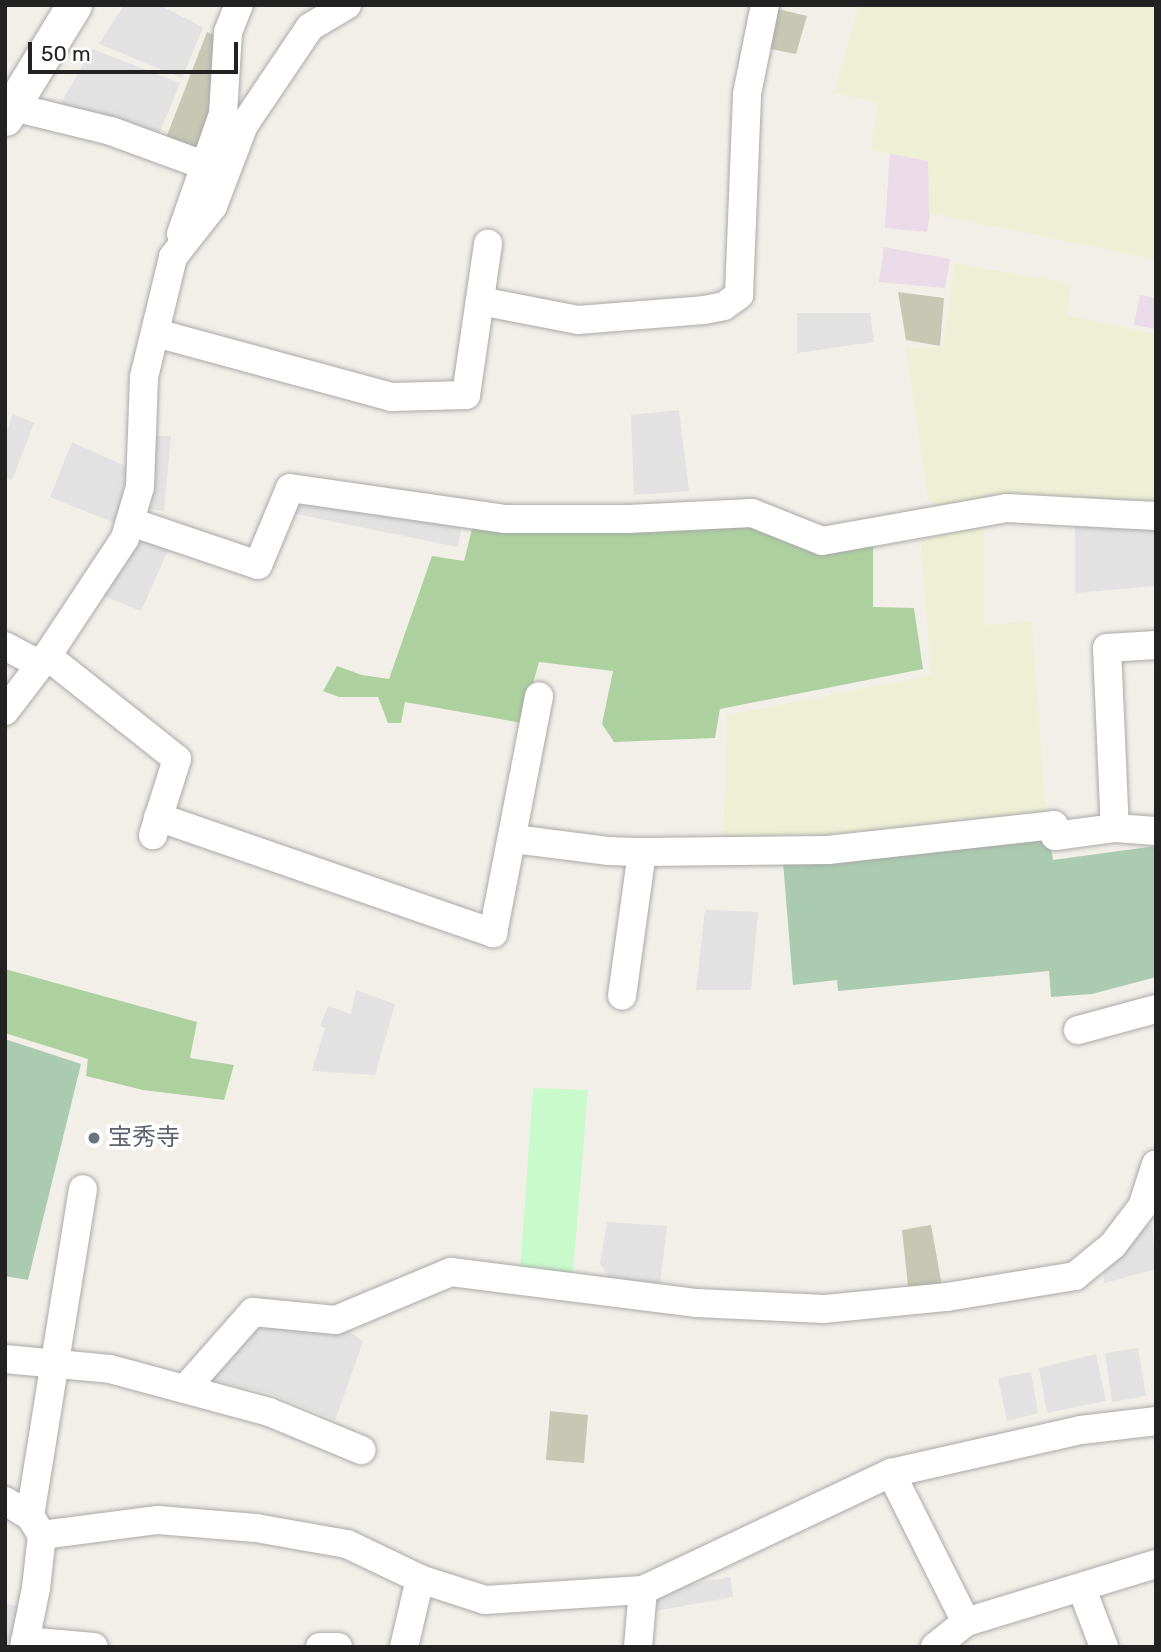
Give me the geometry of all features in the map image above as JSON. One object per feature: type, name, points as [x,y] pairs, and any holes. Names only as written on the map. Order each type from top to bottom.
[{"type":"street","points":[[74,5],[7,109],[111,131],[206,166]]},
{"type":"street","points":[[5,712],[125,538],[131,522],[140,487],[144,377],[173,257],[223,114],[228,32],[239,5]]},
{"type":"street","points":[[173,257],[213,206],[244,125],[310,27],[347,5]]},
{"type":"street","points":[[480,301],[578,320],[704,310],[724,306],[739,295],[747,94],[765,5]]},
{"type":"street","points":[[156,333],[392,397],[466,395],[488,244]]},
{"type":"street","points":[[131,522],[258,565],[290,488],[506,519],[628,519],[752,513],[822,541],[1007,508],[1156,516]]},
{"type":"street","points":[[1115,828],[1107,648],[1156,645]]},
{"type":"street","points":[[5,646],[43,660],[177,759],[156,826],[493,933],[539,696]]},
{"type":"street","points":[[513,839],[609,851],[828,850],[1055,825],[1055,836],[1115,828],[1156,831]]},
{"type":"street","points":[[622,996],[642,852]]},
{"type":"street","points":[[1078,1030],[1156,1009]]},
{"type":"street","points":[[185,1389],[253,1312],[336,1320],[451,1272],[697,1303],[824,1309],[947,1297],[1075,1276],[1113,1245],[1149,1205],[1156,1164]]},
{"type":"street","points":[[83,1189],[53,1364],[36,1525],[36,1588],[24,1644],[94,1647]]},
{"type":"street","points":[[5,1359],[110,1369],[269,1412],[361,1450]]},
{"type":"street","points":[[5,1501],[36,1525],[158,1520],[256,1528],[347,1544],[420,1579],[485,1600],[643,1590],[891,1473],[1081,1430],[1156,1420]]},
{"type":"street","points":[[891,1473],[966,1622]]},
{"type":"street","points":[[935,1647],[966,1622],[1082,1589],[1156,1564]]},
{"type":"street","points":[[404,1647],[420,1579]]},
{"type":"street","points":[[1082,1589],[1104,1647]]},
{"type":"street","points":[[638,1647],[643,1590]]},
{"type":"street","points":[[320,1647],[338,1647]]},
{"type":"shaded area","points":[[124,5],[159,5],[203,27],[182,78],[99,44]]},
{"type":"shaded area","points":[[859,5],[1155,5],[1156,260],[929,213],[928,161],[871,150],[878,103],[834,93]]},
{"type":"shaded area","points":[[774,8],[807,16],[796,54],[765,48]]},
{"type":"shaded area","points":[[207,32],[217,36],[213,115],[201,150],[166,138]]},
{"type":"shaded area","points":[[92,49],[180,83],[158,137],[57,110]]},
{"type":"shaded area","points":[[890,151],[939,158],[927,232],[885,228]]},
{"type":"shaded area","points":[[884,247],[950,259],[945,288],[879,282]]},
{"type":"shaded area","points":[[955,263],[1071,284],[1067,315],[1156,334],[1156,507],[939,510],[928,499],[906,348],[943,347]]},
{"type":"shaded area","points":[[898,292],[944,298],[940,346],[906,340]]},
{"type":"shaded area","points":[[1140,295],[1156,298],[1156,329],[1134,325]]},
{"type":"shaded area","points":[[797,313],[870,313],[874,342],[797,353]]},
{"type":"shaded area","points":[[679,410],[689,491],[634,495],[631,415]]},
{"type":"shaded area","points":[[13,414],[34,423],[12,480],[5,478],[5,436]]},
{"type":"shaded area","points":[[156,436],[171,436],[164,511],[148,509]]},
{"type":"shaded area","points":[[72,442],[127,467],[125,492],[115,523],[50,497]]},
{"type":"shaded area","points":[[297,496],[463,519],[458,547],[296,514]]},
{"type":"shaded area","points":[[1075,525],[1156,530],[1156,586],[1075,593]]},
{"type":"shaded area","points":[[984,526],[984,625],[1032,621],[1046,818],[829,844],[723,841],[727,715],[931,675],[920,533]]},
{"type":"shaded area","points":[[135,533],[169,548],[141,611],[101,595]]},
{"type":"shaded area","points":[[705,910],[758,912],[751,990],[696,990]]},
{"type":"shaded area","points":[[356,990],[395,1004],[375,1075],[312,1071],[325,1028],[320,1026],[328,1006],[351,1014]]},
{"type":"shaded area","points":[[607,1222],[667,1226],[660,1285],[612,1281],[600,1264]]},
{"type":"shaded area","points":[[931,1225],[942,1286],[909,1295],[902,1230]]},
{"type":"shaded area","points":[[1152,1225],[1156,1269],[1104,1283],[1104,1264],[1139,1226]]},
{"type":"shaded area","points":[[268,1319],[347,1329],[363,1342],[335,1420],[272,1394],[212,1380],[212,1372]]},
{"type":"shaded area","points":[[1138,1348],[1146,1396],[1112,1402],[1105,1353]]},
{"type":"shaded area","points":[[1096,1354],[1106,1401],[1047,1413],[1039,1368]]},
{"type":"shaded area","points":[[1031,1372],[1038,1413],[1007,1421],[998,1378]]},
{"type":"shaded area","points":[[550,1411],[588,1415],[584,1463],[546,1460]]},
{"type":"shaded area","points":[[730,1577],[733,1597],[655,1611],[653,1591]]},
{"type":"shaded area","points":[[5,1604],[20,1606],[15,1647],[5,1647]]},
{"type":"green space","points":[[753,520],[873,546],[873,607],[914,608],[923,669],[720,709],[715,738],[614,742],[602,724],[613,671],[539,662],[522,723],[405,702],[401,723],[388,723],[378,697],[339,697],[323,691],[337,666],[362,675],[389,679],[432,556],[464,561],[474,521]]},
{"type":"green space","points":[[1049,836],[1053,860],[1156,846],[1156,977],[1092,994],[1051,997],[1049,971],[838,991],[837,980],[793,985],[783,862]]},
{"type":"green space","points":[[5,969],[197,1022],[190,1058],[234,1065],[224,1100],[143,1090],[86,1076],[88,1059],[5,1033]]},
{"type":"green space","points":[[5,1039],[81,1064],[28,1280],[5,1276]]},
{"type":"green space","points":[[533,1088],[588,1090],[573,1273],[520,1271]]},
{"type":"place","name":"宝秀寺","points":[[94,1138]]}]
